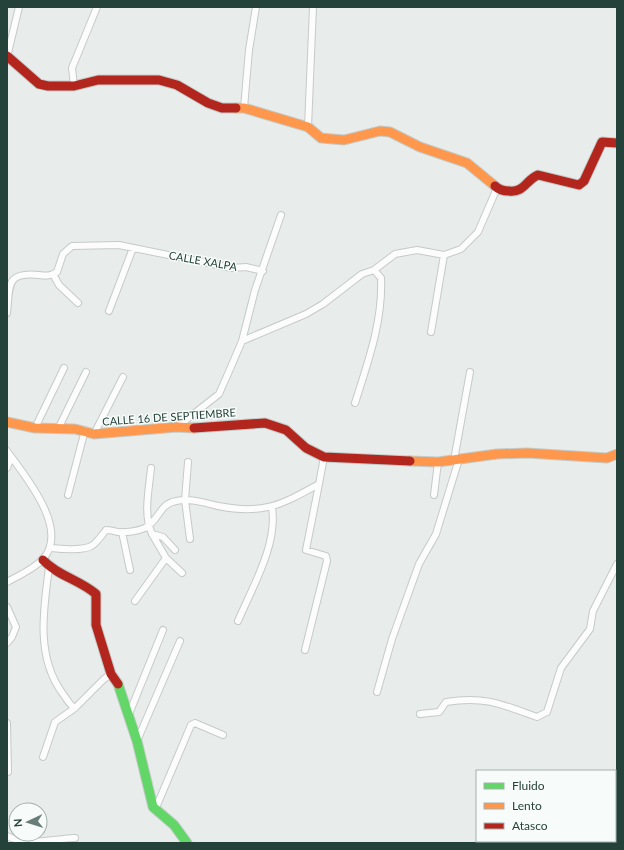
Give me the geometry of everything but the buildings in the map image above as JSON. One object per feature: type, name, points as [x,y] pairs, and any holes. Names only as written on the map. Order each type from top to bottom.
[{"type":"street","points":[[19,7],[7,56],[20,70],[39,84],[48,86],[74,86],[98,80],[159,80],[177,85],[222,108],[244,108],[308,127],[321,138],[344,140],[380,131],[390,132],[420,147],[467,163],[497,188],[516,192],[522,189],[533,177],[538,175],[579,185],[584,181],[602,142],[617,143]]},
{"type":"street","points":[[74,86],[72,68],[97,7]]},
{"type":"street","points":[[244,108],[249,50],[256,7]]},
{"type":"street","points":[[308,127],[313,7]]},
{"type":"street","points":[[242,341],[306,314],[324,304],[362,274],[374,270],[395,254],[418,250],[444,255],[461,250],[478,232],[497,188]]},
{"type":"street","points":[[178,427],[219,394],[242,341],[255,290],[263,271],[281,215]]},
{"type":"street","name":"CALLE XALPA","points":[[53,274],[60,267],[63,254],[72,246],[111,245],[232,268],[246,268],[263,271]]},
{"type":"street","points":[[108,311],[133,248]]},
{"type":"street","points":[[431,332],[444,255]]},
{"type":"street","points":[[355,403],[370,357],[378,325],[381,278],[374,270]]},
{"type":"street","points":[[7,313],[11,282],[14,277],[22,273],[51,276],[53,274],[59,286],[78,304]]},
{"type":"street","points":[[35,428],[64,368]]},
{"type":"street","points":[[58,429],[86,372]]},
{"type":"street","points":[[377,692],[392,639],[419,564],[436,534],[456,460],[470,372]]},
{"type":"street","points":[[94,434],[123,377]]},
{"type":"street","name":"CALLE 16 DE SEPTIEMBRE","points":[[7,422],[35,428],[85,430],[94,434],[178,427],[191,428],[265,423],[286,430],[306,448],[324,457]]},
{"type":"street","points":[[68,495],[85,430]]},
{"type":"street","points":[[7,451],[32,486],[51,526],[50,548],[43,560],[7,582]]},
{"type":"street","points":[[305,650],[326,561],[326,556],[306,550],[324,457],[438,462],[496,454],[527,453],[607,458],[617,454]]},
{"type":"street","points":[[7,468],[11,457]]},
{"type":"street","points":[[188,462],[185,500],[190,539]]},
{"type":"street","points":[[434,495],[438,462]]},
{"type":"street","points":[[151,468],[147,507],[149,526],[166,558],[182,573]]},
{"type":"street","points":[[50,548],[62,549],[92,546],[106,530],[122,532],[141,530],[149,526],[165,504],[185,500],[194,500],[250,510],[272,508],[319,484]]},
{"type":"street","points":[[238,621],[268,548],[273,527],[272,508]]},
{"type":"street","points":[[122,532],[130,570]]},
{"type":"street","points":[[152,534],[163,537],[175,550]]},
{"type":"street","points":[[135,600],[166,558]]},
{"type":"street","points":[[43,560],[49,568],[88,586],[96,594],[96,625],[105,650],[111,674],[119,685],[129,714],[153,807],[174,825],[187,843]]},
{"type":"street","points":[[420,714],[439,712],[446,702],[469,699],[495,702],[537,717],[547,712],[561,668],[590,629],[593,610],[617,564]]},
{"type":"street","points":[[49,568],[43,608],[45,655],[53,677],[60,690],[75,708]]},
{"type":"street","points":[[7,607],[16,627],[12,638],[7,644]]},
{"type":"street","points":[[129,714],[163,630]]},
{"type":"street","points":[[137,741],[180,641]]},
{"type":"street","points":[[43,757],[55,722],[75,708],[111,674]]},
{"type":"street","points":[[7,723],[8,772]]},
{"type":"street","points":[[155,810],[191,725],[195,724],[223,735]]},
{"type":"street","points":[[7,836],[16,841],[35,842],[75,838]]},
{"type":"traffic: fast","points":[[118,684],[137,741],[153,807],[174,825],[187,843]]},
{"type":"traffic: slow","points":[[236,108],[244,108],[308,127],[321,138],[344,140],[380,131],[390,132],[420,147],[467,163],[495,186]]},
{"type":"traffic: slow","points":[[7,422],[35,428],[75,429],[94,434],[177,427],[194,428]]},
{"type":"traffic: slow","points":[[410,461],[438,462],[497,454],[527,453],[607,458],[617,454]]},
{"type":"traffic: jam","points":[[7,56],[39,84],[48,86],[74,86],[98,80],[159,80],[177,85],[208,103],[222,108],[236,108]]},
{"type":"traffic: jam","points":[[495,186],[503,190],[518,190],[538,175],[579,185],[584,181],[602,142],[617,143]]},
{"type":"traffic: jam","points":[[194,428],[265,423],[286,430],[306,448],[324,457],[410,461]]},
{"type":"traffic: jam","points":[[43,560],[55,570],[90,589],[96,594],[96,625],[111,674],[118,684]]}]
